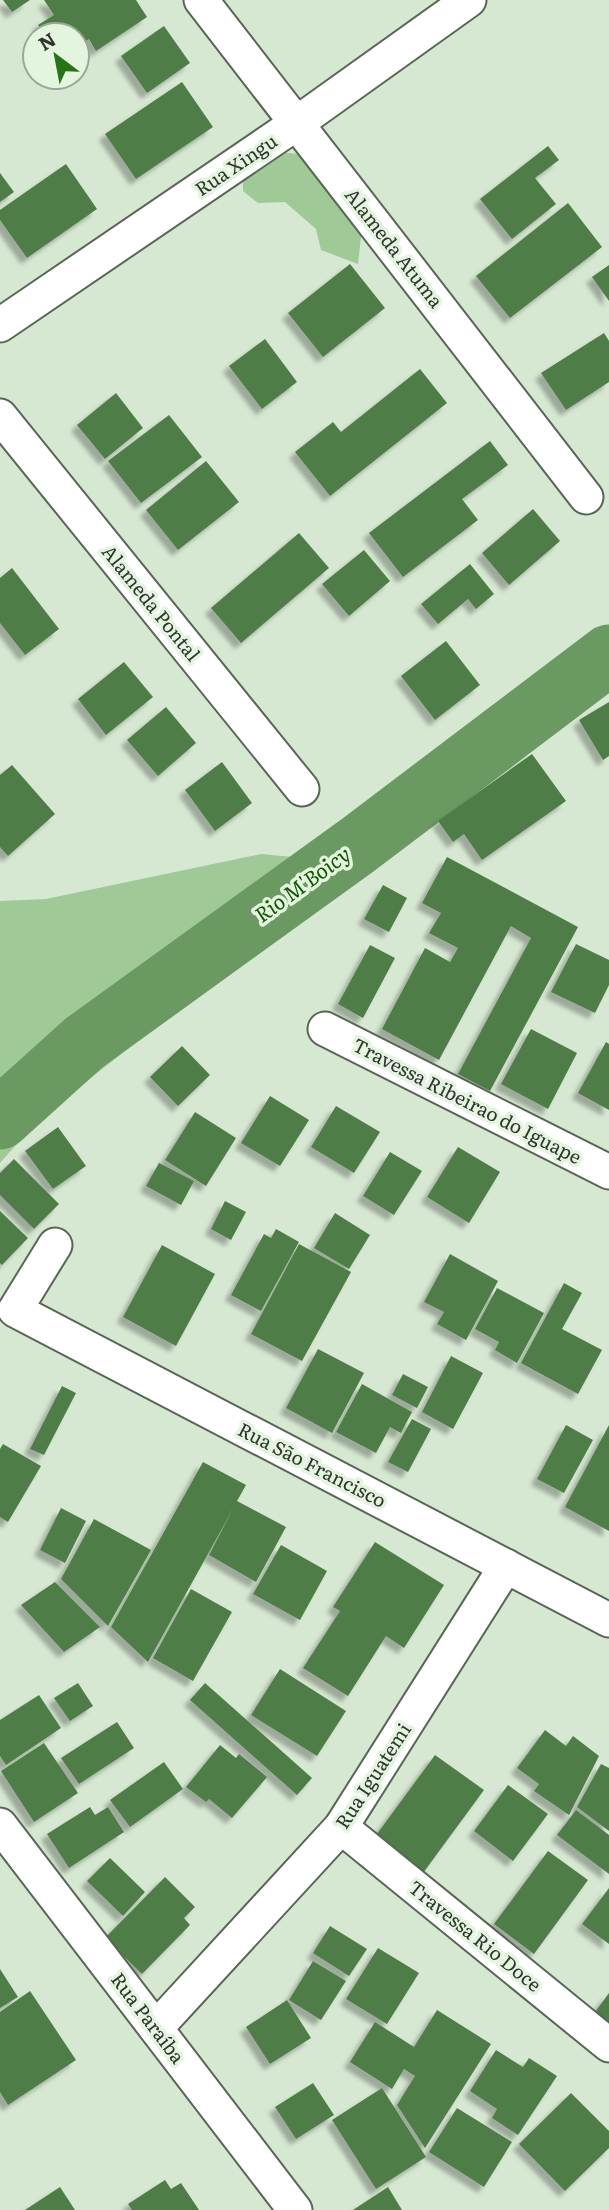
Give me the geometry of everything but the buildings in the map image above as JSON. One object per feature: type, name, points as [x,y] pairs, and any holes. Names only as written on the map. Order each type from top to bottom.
[{"type":"street","name":"Alameda Atuma","points":[[201,0],[586,497]]},
{"type":"street","name":"Rua Xingu","points":[[0,325],[297,123],[469,0]]},
{"type":"street","name":"Alameda Pontal","points":[[0,416],[302,789]]},
{"type":"street","name":"Travessa Ribeirao do Iguape","points":[[325,1029],[609,1172]]},
{"type":"street","name":"Rua São Francisco","points":[[55,1245],[15,1310],[609,1620]]},
{"type":"street","name":"Rua Iguatemi","points":[[156,2028],[341,1828],[506,1566]]},
{"type":"street","name":"Rua Paraíba","points":[[0,1825],[295,2210]]},
{"type":"street","name":"Travessa Rio Doce","points":[[341,1828],[609,2045]]},
{"type":"green space","points":[[266,151],[300,154],[336,184],[362,228],[358,264],[321,250],[316,229],[285,202],[258,203],[243,191],[243,175]]},
{"type":"green space","points":[[261,854],[303,858],[320,897],[39,1119],[0,1163],[0,901],[46,899]]},
{"type":"waterway","name":"Rio M'Boicy","points":[[0,1119],[84,1043],[358,845],[609,655]]}]
